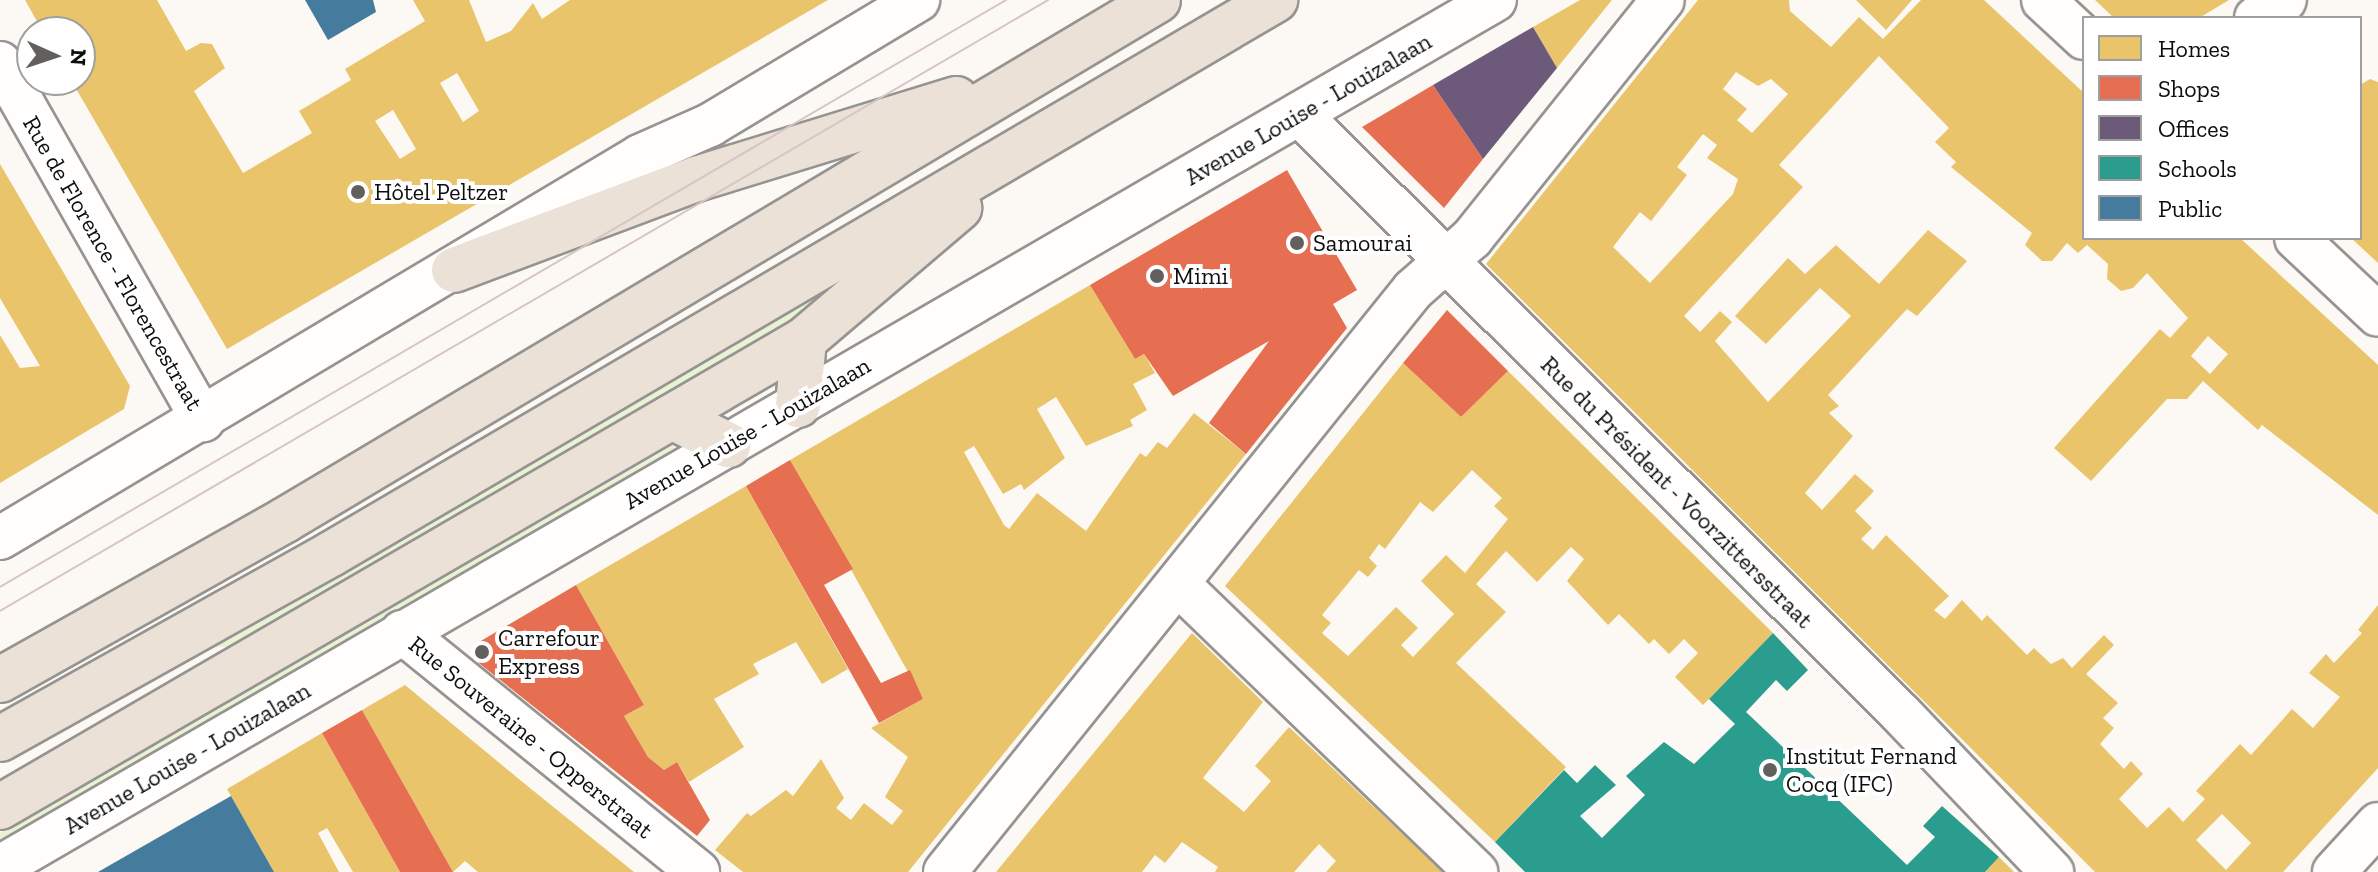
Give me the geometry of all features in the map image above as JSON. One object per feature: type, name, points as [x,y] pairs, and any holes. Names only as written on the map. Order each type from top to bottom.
[{"type":"highway","points":[[0,680],[285,520],[1158,0]]},
{"type":"highway","points":[[0,739],[344,546],[1275,0]]},
{"type":"highway","points":[[454,270],[696,179],[1023,78]]},
{"type":"highway","points":[[0,807],[804,340],[1050,132]]},
{"type":"highway","points":[[798,405],[804,340]]},
{"type":"highway","points":[[672,417],[728,445]]},
{"type":"street","points":[[0,538],[203,420],[640,156],[710,125],[918,0]]},
{"type":"street","name":"Avenue Louise - Louizalaan","points":[[0,867],[1495,0]]},
{"type":"street","points":[[945,872],[1180,586],[1413,290],[1472,238],[1663,0]]},
{"type":"street","points":[[2043,0],[2082,36]]},
{"type":"street","points":[[2259,16],[2285,0]]},
{"type":"street","name":"Rue de Florence - Florencestraat","points":[[0,63],[203,420]]},
{"type":"street","name":"Rue du Président - Voorzittersstraat","points":[[1299,114],[1444,262],[1901,714],[2052,872]]},
{"type":"street","points":[[2298,240],[2378,315]]},
{"type":"street","points":[[1180,586],[1476,872]]},
{"type":"street","name":"Rue Souveraine - Opperstraat","points":[[402,632],[698,872]]},
{"type":"street","points":[[2334,872],[2378,824]]},
{"type":"green space","points":[[829,274],[839,282],[809,312],[234,646],[207,648]]},
{"type":"green space","points":[[672,446],[678,450],[0,850],[0,833]]},
{"type":"building: Homes","points":[[25,0],[157,0],[186,51],[201,43],[212,44],[225,68],[194,91],[243,173],[312,133],[299,111],[351,80],[345,69],[425,21],[413,0],[469,0],[486,42],[511,31],[533,3],[542,19],[570,0],[828,0],[227,349],[80,96],[96,96],[96,16],[34,16]],"holes":[[[457,73],[479,111],[463,122],[440,83]],[[393,110],[416,149],[400,159],[375,121]]]},
{"type":"building: Homes","points":[[1580,0],[1612,0],[1557,68],[1533,27]]},
{"type":"building: Homes","points":[[1698,0],[1789,0],[1790,11],[1831,47],[1859,17],[1883,39],[1921,0],[1984,0],[2082,91],[2082,240],[2242,240],[2378,365],[2378,515],[2262,425],[2258,430],[2203,381],[2187,399],[2167,399],[2091,481],[2054,448],[2160,329],[2170,338],[2188,318],[2147,273],[2133,288],[2121,291],[2107,279],[2108,264],[2087,245],[2078,253],[2067,243],[2052,261],[2042,261],[2025,245],[2032,233],[1951,167],[1956,162],[1935,142],[1949,128],[1879,56],[1779,165],[1803,187],[1684,316],[1700,332],[1720,311],[1732,322],[1715,341],[1768,402],[1851,316],[1820,288],[1766,344],[1735,316],[1788,258],[1805,274],[1836,245],[1879,284],[1928,230],[1967,261],[1917,316],[1907,309],[1828,395],[1839,406],[1829,413],[1853,436],[1805,493],[1822,510],[1855,474],[1874,491],[1855,511],[1872,528],[1861,539],[1873,550],[1886,535],[1949,596],[1934,610],[1945,619],[1962,600],[1982,621],[1987,615],[2027,655],[2034,648],[2051,664],[2063,658],[2072,668],[2104,635],[2114,645],[2086,674],[2118,703],[2103,718],[2114,728],[2100,744],[2124,769],[2131,761],[2143,774],[2119,799],[2147,828],[2169,807],[2183,822],[2205,799],[2196,791],[2240,744],[2251,755],[2292,709],[2313,728],[2340,697],[2309,673],[2326,654],[2334,663],[2362,633],[2358,630],[2378,605],[2378,768],[2283,872],[2095,872],[1486,264]],"holes":[[[1736,72],[1758,86],[1771,79],[1788,94],[1752,133],[1737,120],[1747,109],[1723,89]],[[1703,134],[1717,145],[1707,158],[1738,179],[1733,194],[1650,283],[1613,247],[1640,212],[1651,221],[1687,175],[1677,167]],[[2208,336],[2228,354],[2210,374],[2191,356]],[[2222,814],[2251,843],[2226,870],[2196,840]]]},
{"type":"building: Homes","points":[[1856,0],[1912,0],[1886,30]]},
{"type":"building: Homes","points":[[2095,0],[2229,0],[2202,16],[2112,16]]},
{"type":"building: Homes","points":[[2370,79],[2378,82],[2378,263],[2353,240],[2362,240],[2362,84]]},
{"type":"building: Homes","points":[[0,164],[130,386],[124,409],[0,483],[0,335],[20,368],[40,366],[0,298]]},
{"type":"building: Homes","points":[[1090,285],[1135,359],[1144,354],[1155,373],[1133,384],[1147,410],[1130,420],[1133,426],[1086,446],[1056,397],[1037,409],[1065,458],[1024,490],[1021,484],[1003,494],[974,446],[964,452],[1004,525],[1009,529],[1037,493],[1086,531],[1140,453],[1146,457],[1158,442],[1167,448],[1194,413],[1246,454],[908,872],[743,872],[715,850],[747,813],[751,816],[786,790],[793,796],[821,759],[844,798],[836,808],[851,820],[864,803],[892,825],[903,811],[885,797],[908,757],[871,728],[923,699],[790,460]]},
{"type":"building: Homes","points":[[1403,363],[1461,417],[1508,371],[1773,633],[1703,705],[1675,677],[1698,653],[1684,639],[1669,654],[1654,639],[1649,644],[1619,614],[1608,625],[1567,581],[1584,559],[1571,547],[1537,582],[1506,551],[1476,584],[1506,612],[1456,663],[1566,767],[1495,842],[1225,586]],"holes":[[[1472,470],[1502,498],[1494,506],[1508,519],[1465,573],[1446,555],[1421,581],[1454,614],[1413,657],[1401,645],[1418,628],[1396,607],[1348,656],[1322,633],[1331,623],[1322,615],[1359,570],[1368,577],[1377,566],[1369,558],[1379,544],[1385,549],[1420,502],[1433,512]]]},
{"type":"building: Homes","points":[[746,486],[848,669],[822,684],[796,642],[753,664],[759,674],[714,699],[744,747],[689,782],[677,762],[664,770],[648,757],[624,716],[644,705],[576,585]]},
{"type":"building: Homes","points":[[1192,633],[1263,702],[1203,778],[1244,812],[1271,781],[1255,766],[1289,727],[1443,872],[1326,872],[1336,861],[1319,844],[1294,872],[1215,872],[1218,867],[1182,842],[1165,863],[1155,855],[1142,872],[996,872]]},
{"type":"building: Homes","points":[[405,685],[634,872],[478,872],[465,861],[453,872],[362,710]]},
{"type":"building: Homes","points":[[322,733],[400,872],[353,872],[327,828],[318,833],[339,872],[274,872],[227,789]]},
{"type":"building: Homes","points":[[1999,857],[2014,872],[1985,872]]},
{"type":"building: Shops","points":[[1433,85],[1483,159],[1444,208],[1362,127]]},
{"type":"building: Shops","points":[[1287,170],[1357,290],[1333,304],[1347,328],[1246,454],[1209,423],[1269,341],[1173,396],[1144,354],[1135,359],[1090,285]]},
{"type":"building: Shops","points":[[1447,310],[1508,371],[1461,417],[1403,363]]},
{"type":"building: Shops","points":[[790,460],[853,569],[824,585],[881,683],[910,670],[923,699],[879,723],[746,486]]},
{"type":"building: Shops","points":[[576,585],[644,705],[624,716],[648,757],[664,770],[677,762],[710,820],[697,836],[475,660],[474,645]]},
{"type":"building: Shops","points":[[362,710],[453,872],[400,872],[322,733]]},
{"type":"building: Offices","points":[[1533,27],[1557,68],[1483,159],[1433,85]]},
{"type":"building: Schools","name":"Institut Fernand Cocq (IFC)","points":[[1773,633],[1808,670],[1787,691],[1776,680],[1746,712],[1907,865],[1935,837],[1923,826],[1942,806],[1999,857],[1985,872],[1525,872],[1495,842],[1564,770],[1577,783],[1595,765],[1616,785],[1580,816],[1602,838],[1645,795],[1626,776],[1664,742],[1694,764],[1735,724],[1709,699]]},
{"type":"building: Public","points":[[305,0],[373,0],[376,12],[328,40]]},
{"type":"building: Public","points":[[231,796],[274,872],[98,872],[187,821]]},
{"type":"tram line","points":[[0,587],[1006,0]]},
{"type":"tram line","points":[[0,611],[1048,0]]},
{"type":"place","name":"Hôtel Peltzer","points":[[358,192]]},
{"type":"place","name":"Samourai","points":[[1297,243]]},
{"type":"place","name":"Mimi","points":[[1157,276]]},
{"type":"place","name":"Carrefour Express","points":[[482,652]]},
{"type":"place","name":"Institut Fernand Cocq (IFC)","points":[[1770,770]]}]
